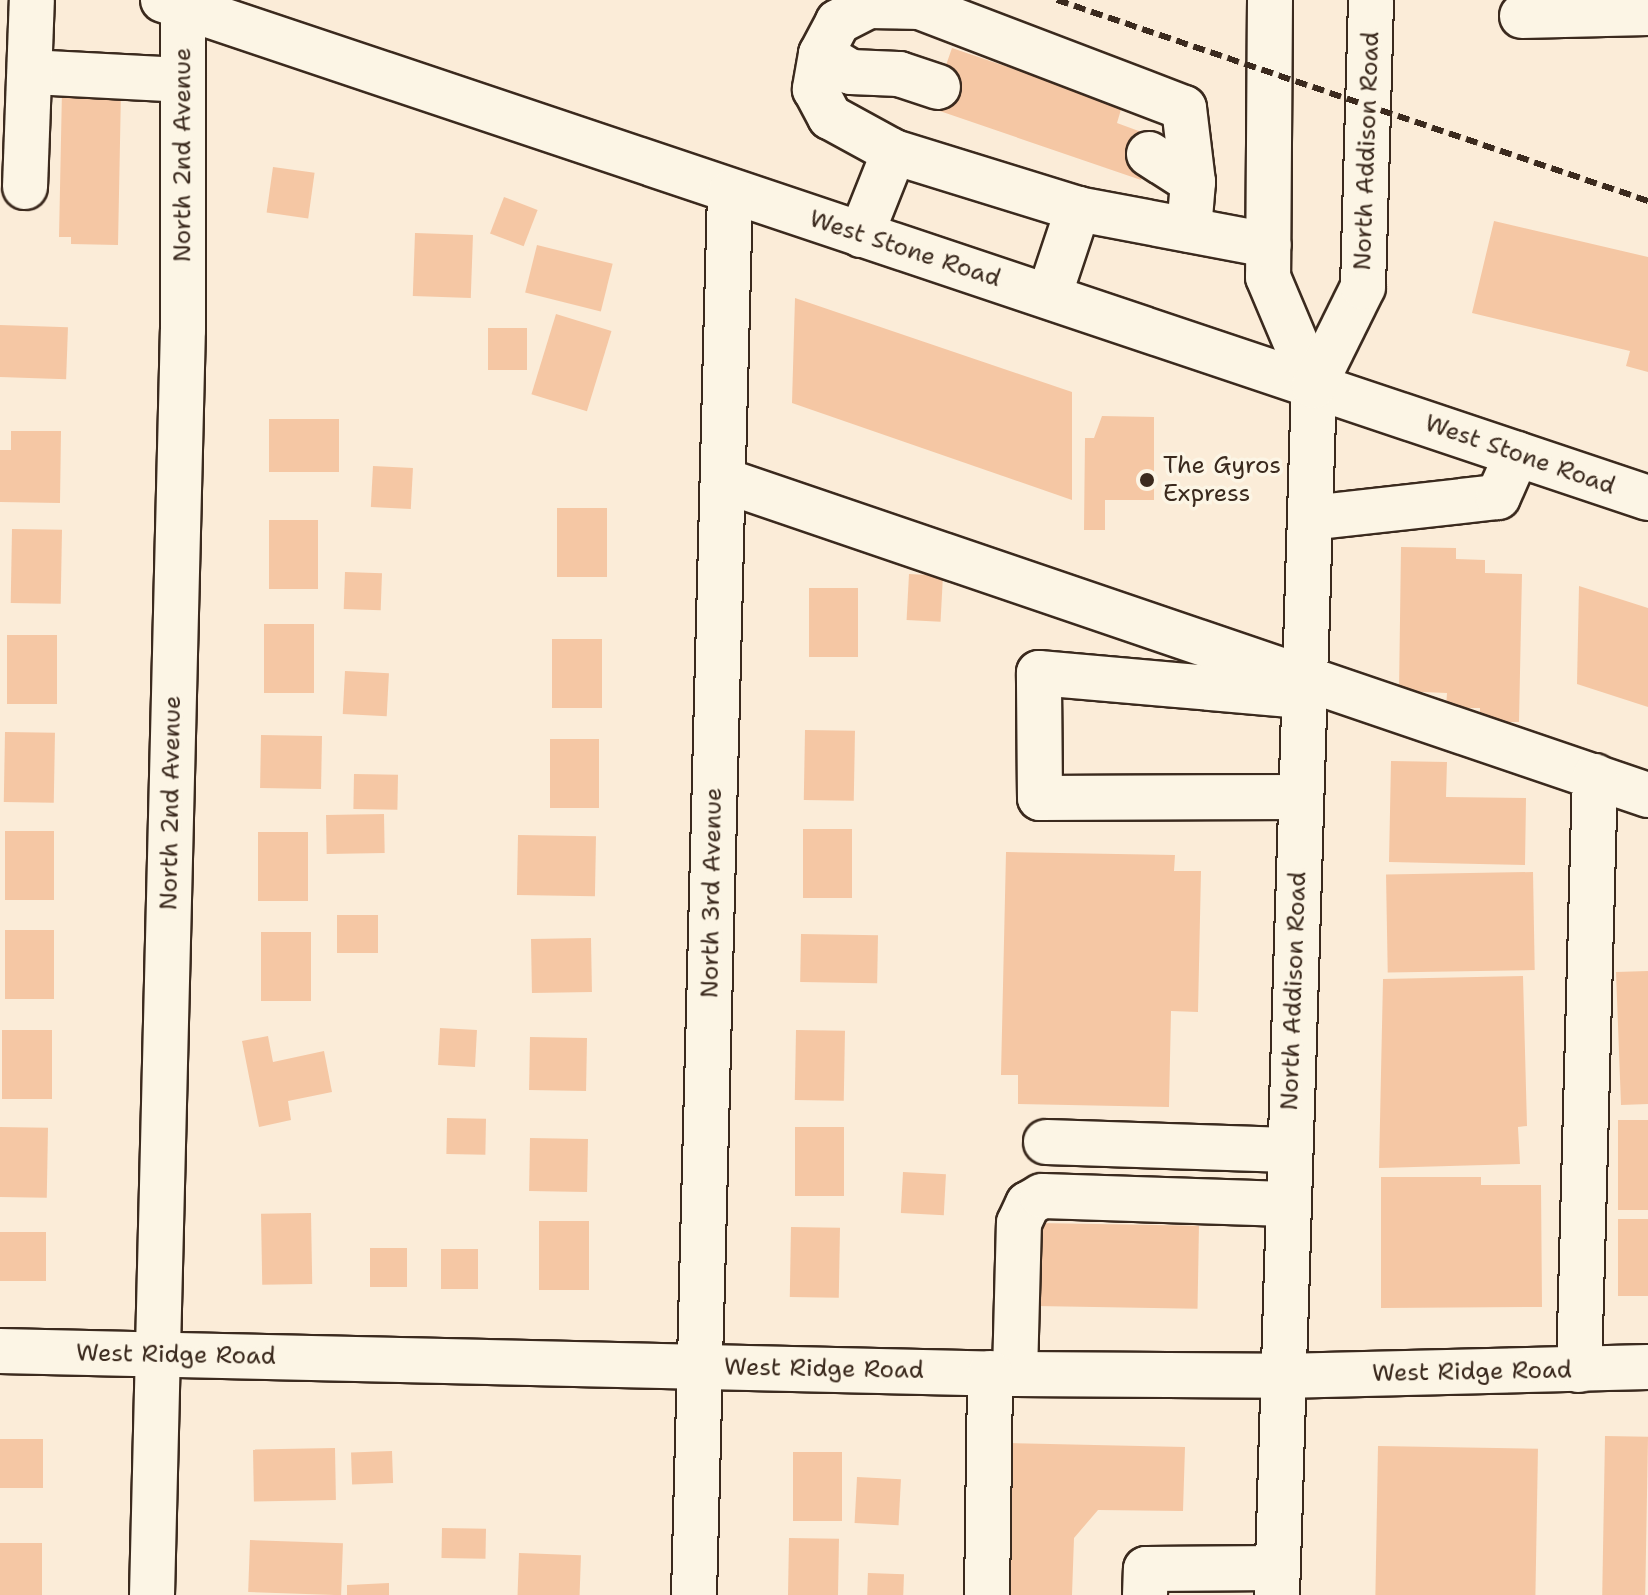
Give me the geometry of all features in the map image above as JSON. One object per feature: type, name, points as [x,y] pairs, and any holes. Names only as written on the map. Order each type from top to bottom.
[{"type":"street","points":[[25,187],[32,0]]},
{"type":"street","name":"North Addison Road","points":[[1270,0],[1268,277],[1314,386]]},
{"type":"street","name":"North Addison Road","points":[[1277,1581],[1314,386],[1363,287],[1371,0]]},
{"type":"street","name":"West Stone Road","points":[[173,5],[1648,498]]},
{"type":"street","name":"North 2nd Avenue","points":[[152,1595],[182,362],[183,80],[173,5]]},
{"type":"street","points":[[1189,230],[1193,182],[1184,108],[920,7],[869,6],[838,22],[821,54],[815,89],[830,117],[894,152],[1078,209],[1189,230],[1269,245]]},
{"type":"street","points":[[1522,16],[1648,13]]},
{"type":"street","points":[[821,54],[851,72],[899,74],[938,87]]},
{"type":"street","points":[[31,72],[183,80]]},
{"type":"street","points":[[861,235],[894,152]]},
{"type":"street","points":[[1149,154],[1193,182]]},
{"type":"street","name":"North 3rd Avenue","points":[[694,1595],[730,192]]},
{"type":"street","points":[[1049,296],[1078,209]]},
{"type":"street","points":[[1310,518],[1498,497],[1517,454]]},
{"type":"street","points":[[723,480],[1304,687],[1648,795]]},
{"type":"street","points":[[1301,797],[1040,798],[1039,673],[1304,687]]},
{"type":"street","points":[[1579,1370],[1595,776]]},
{"type":"street","points":[[1046,1142],[1289,1150]]},
{"type":"street","points":[[987,1595],[1003,1373],[1019,1223],[1028,1204],[1042,1196],[1287,1204]]},
{"type":"street","name":"West Ridge Road","points":[[0,1351],[1003,1373],[1282,1376],[1648,1367]]},
{"type":"street","points":[[1145,1595],[1146,1569],[1277,1581]]},
{"type":"building","points":[[952,48],[1122,106],[1117,123],[1155,137],[1141,180],[931,108]]},
{"type":"building","points":[[62,90],[121,91],[118,245],[71,244],[71,237],[59,237]]},
{"type":"building","points":[[273,167],[315,173],[308,218],[267,213]]},
{"type":"building","points":[[504,197],[538,210],[524,246],[490,233]]},
{"type":"building","points":[[1494,221],[1648,257],[1648,372],[1626,366],[1630,351],[1472,313]]},
{"type":"building","points":[[415,233],[473,235],[471,298],[413,296]]},
{"type":"building","points":[[537,245],[613,264],[601,311],[525,293]]},
{"type":"building","points":[[795,298],[1072,392],[1072,500],[792,403]]},
{"type":"building","points":[[556,314],[611,331],[587,411],[531,394]]},
{"type":"building","points":[[0,325],[68,327],[66,379],[0,377]]},
{"type":"building","points":[[488,328],[527,328],[527,370],[488,370]]},
{"type":"building","points":[[1102,416],[1154,417],[1154,500],[1105,500],[1105,530],[1084,530],[1085,438],[1094,438]]},
{"type":"building","points":[[269,419],[339,419],[339,472],[269,472]]},
{"type":"building","points":[[11,431],[61,431],[60,503],[0,502],[0,450],[11,450]]},
{"type":"building","points":[[373,466],[413,468],[411,509],[371,507]]},
{"type":"building","points":[[557,508],[607,508],[607,577],[557,577]]},
{"type":"building","points":[[269,520],[318,520],[318,589],[269,589]]},
{"type":"building","points":[[12,529],[62,530],[61,604],[11,603]]},
{"type":"building","points":[[1401,547],[1456,548],[1456,559],[1485,560],[1485,573],[1522,574],[1519,722],[1480,722],[1480,708],[1446,708],[1447,693],[1399,691]]},
{"type":"building","points":[[345,572],[382,573],[381,610],[344,609]]},
{"type":"building","points":[[909,574],[943,576],[941,622],[907,620]]},
{"type":"building","points":[[1579,586],[1648,608],[1648,707],[1577,684]]},
{"type":"building","points":[[809,588],[858,588],[858,657],[809,657]]},
{"type":"building","points":[[264,624],[314,624],[314,693],[264,693]]},
{"type":"building","points":[[7,635],[57,635],[57,704],[7,704]]},
{"type":"building","points":[[552,639],[602,639],[602,708],[552,708]]},
{"type":"building","points":[[345,671],[389,673],[387,716],[343,714]]},
{"type":"building","points":[[805,730],[855,731],[854,801],[804,800]]},
{"type":"building","points":[[5,732],[55,733],[54,803],[4,802]]},
{"type":"building","points":[[261,735],[322,736],[321,789],[260,788]]},
{"type":"building","points":[[550,739],[599,739],[599,808],[550,808]]},
{"type":"building","points":[[1391,761],[1447,762],[1446,797],[1526,798],[1525,865],[1389,862]]},
{"type":"building","points":[[354,774],[398,775],[397,810],[353,809]]},
{"type":"building","points":[[384,814],[385,853],[327,854],[326,815]]},
{"type":"building","points":[[803,829],[852,829],[852,898],[803,898]]},
{"type":"building","points":[[5,831],[54,831],[54,900],[5,900]]},
{"type":"building","points":[[258,832],[308,832],[308,901],[258,901]]},
{"type":"building","points":[[518,835],[596,836],[595,896],[517,895]]},
{"type":"building","points":[[1006,852],[1175,855],[1174,871],[1201,871],[1198,1012],[1171,1011],[1169,1107],[1018,1104],[1018,1075],[1001,1075]]},
{"type":"building","points":[[1533,872],[1535,970],[1388,973],[1386,875]]},
{"type":"building","points":[[337,915],[378,915],[378,953],[337,953]]},
{"type":"building","points":[[5,930],[54,930],[54,999],[5,999]]},
{"type":"building","points":[[261,932],[311,932],[311,1001],[261,1001]]},
{"type":"building","points":[[801,934],[878,935],[877,983],[800,982]]},
{"type":"building","points":[[591,938],[592,992],[532,993],[531,939]]},
{"type":"building","points":[[1648,971],[1648,1104],[1621,1105],[1616,972]]},
{"type":"building","points":[[1523,976],[1527,1126],[1518,1127],[1520,1164],[1379,1168],[1383,979]]},
{"type":"building","points":[[440,1028],[477,1030],[475,1067],[438,1065]]},
{"type":"building","points":[[2,1030],[52,1030],[52,1099],[2,1099]]},
{"type":"building","points":[[796,1030],[845,1031],[844,1101],[795,1100]]},
{"type":"building","points":[[268,1036],[273,1062],[324,1051],[332,1092],[288,1101],[291,1120],[259,1127],[242,1041]]},
{"type":"building","points":[[530,1037],[587,1038],[586,1091],[529,1090]]},
{"type":"building","points":[[447,1118],[486,1119],[485,1155],[446,1154]]},
{"type":"building","points":[[1618,1120],[1648,1120],[1648,1210],[1618,1210]]},
{"type":"building","points":[[0,1127],[48,1128],[47,1198],[0,1197]]},
{"type":"building","points":[[795,1127],[844,1127],[844,1196],[795,1196]]},
{"type":"building","points":[[530,1138],[588,1139],[587,1192],[529,1191]]},
{"type":"building","points":[[903,1172],[946,1174],[944,1215],[901,1213]]},
{"type":"building","points":[[1381,1177],[1481,1177],[1481,1185],[1541,1185],[1542,1307],[1381,1308]]},
{"type":"building","points":[[311,1213],[312,1284],[262,1285],[261,1214]]},
{"type":"building","points":[[1618,1219],[1648,1219],[1648,1296],[1618,1296]]},
{"type":"building","points":[[539,1221],[589,1221],[589,1290],[539,1290]]},
{"type":"building","points":[[1037,1223],[1199,1226],[1198,1309],[1036,1306]]},
{"type":"building","points":[[791,1227],[840,1228],[839,1298],[790,1297]]},
{"type":"building","points":[[0,1232],[46,1232],[46,1281],[0,1281]]},
{"type":"building","points":[[370,1248],[407,1248],[407,1287],[370,1287]]},
{"type":"building","points":[[441,1249],[478,1249],[478,1289],[441,1289]]},
{"type":"building","points":[[1605,1436],[1648,1437],[1645,1595],[1602,1595]]},
{"type":"building","points":[[0,1439],[43,1439],[43,1488],[0,1488]]},
{"type":"building","points":[[1009,1443],[1185,1447],[1183,1511],[1098,1510],[1074,1538],[1072,1595],[1005,1595]]},
{"type":"building","points":[[1378,1446],[1538,1449],[1535,1595],[1375,1595]]},
{"type":"building","points":[[335,1448],[336,1500],[254,1501],[253,1449]]},
{"type":"building","points":[[392,1451],[393,1483],[352,1484],[351,1452]]},
{"type":"building","points":[[793,1452],[842,1452],[842,1521],[793,1521]]},
{"type":"building","points":[[857,1477],[901,1479],[899,1525],[855,1523]]},
{"type":"building","points":[[442,1528],[486,1529],[485,1559],[441,1558]]},
{"type":"building","points":[[789,1538],[839,1539],[838,1595],[788,1595]]},
{"type":"building","points":[[250,1540],[343,1543],[341,1595],[248,1592]]},
{"type":"building","points":[[0,1543],[42,1543],[42,1595],[0,1595]]},
{"type":"building","points":[[519,1553],[581,1555],[580,1595],[518,1595]]},
{"type":"building","points":[[868,1573],[904,1574],[903,1595],[867,1595]]},
{"type":"building","points":[[389,1583],[389,1595],[347,1595],[347,1585]]},
{"type":"railway","points":[[1057,0],[1648,201]]},
{"type":"place","name":"The Gyros Express","points":[[1147,480]]}]
